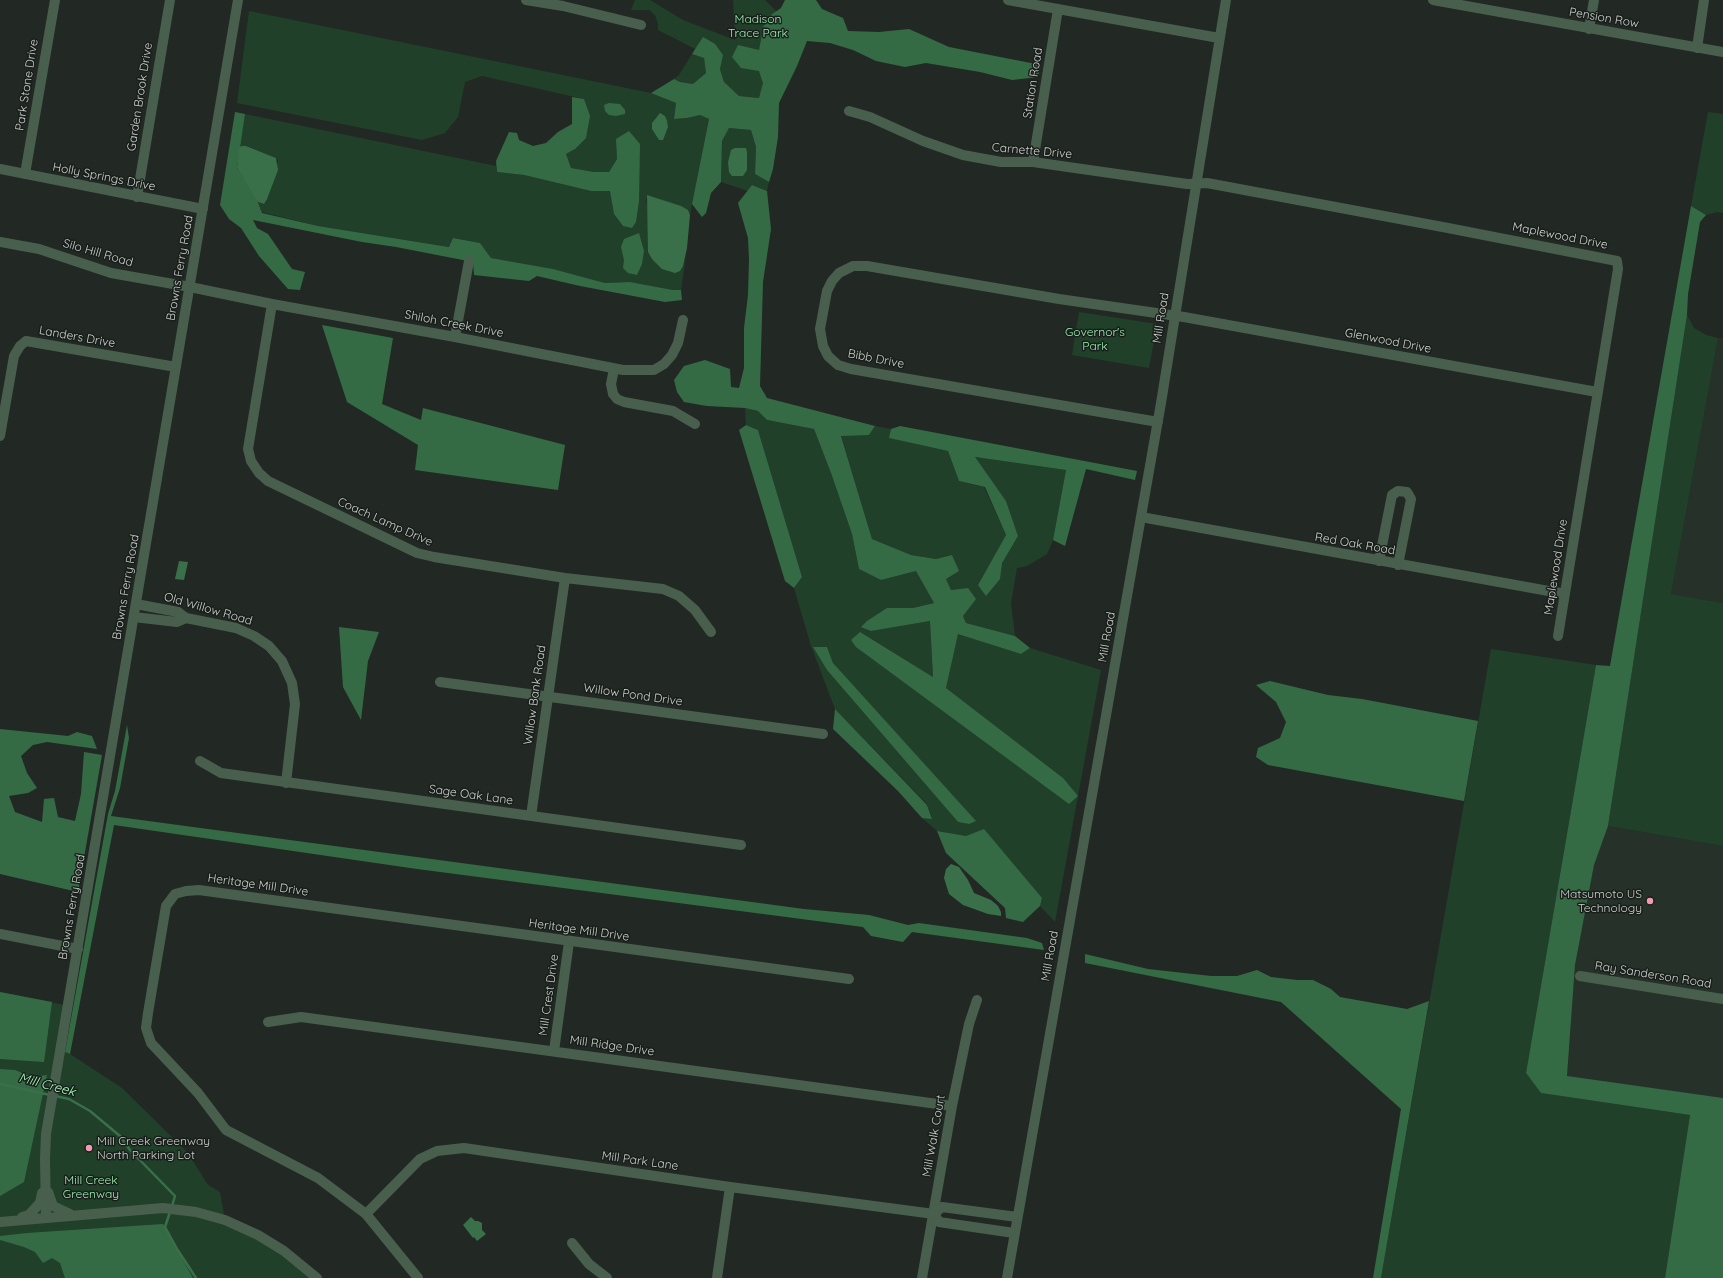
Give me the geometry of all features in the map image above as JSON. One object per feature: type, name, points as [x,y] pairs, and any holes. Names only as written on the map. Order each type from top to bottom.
[{"type":"street","name":"Park Stone Drive","points":[[26,174],[55,0]]},
{"type":"street","name":"Garden Brook Drive","points":[[137,197],[170,0]]},
{"type":"street","name":"Browns Ferry Road","points":[[46,1217],[46,1134],[238,0]]},
{"type":"street","points":[[526,0],[570,4],[641,25]]},
{"type":"street","points":[[1008,0],[1219,38]]},
{"type":"street","name":"Mill Road","points":[[1007,1278],[1158,422],[1226,0]]},
{"type":"street","name":"Pension Row","points":[[1433,0],[1446,1],[1723,52]]},
{"type":"street","points":[[1589,28],[1594,0]]},
{"type":"street","points":[[1696,48],[1704,0]]},
{"type":"street","name":"Station Road","points":[[1033,162],[1058,10]]},
{"type":"street","name":"Carnette Drive","points":[[850,111],[870,117],[923,142],[963,155],[1001,162],[1033,162],[1187,184],[1196,183]]},
{"type":"street","name":"Holly Springs Drive","points":[[0,169],[203,209]]},
{"type":"street","name":"Maplewood Drive","points":[[1196,183],[1227,187],[1448,228],[1616,261],[1618,269],[1558,636]]},
{"type":"street","name":"Silo Hill Road","points":[[0,242],[39,249],[111,273],[190,287]]},
{"type":"street","points":[[455,337],[469,261]]},
{"type":"street","name":"Bibb Drive","points":[[1158,422],[851,369],[838,365],[828,356],[823,346],[820,330],[827,291],[832,281],[839,273],[853,266],[867,266],[1059,299],[1175,315]]},
{"type":"street","name":"Shiloh Creek Drive","points":[[190,287],[272,304],[455,337],[614,369],[635,371],[654,370],[664,364],[672,355],[678,343],[683,320]]},
{"type":"street","name":"Coach Lamp Drive","points":[[272,304],[248,449],[251,461],[259,473],[268,482],[417,553],[564,578],[663,589],[679,596],[696,610],[711,632]]},
{"type":"street","name":"Glenwood Drive","points":[[1175,315],[1597,392]]},
{"type":"street","name":"Landers Drive","points":[[0,436],[14,356],[20,346],[26,341],[176,367]]},
{"type":"street","points":[[614,369],[611,384],[613,394],[617,400],[672,411],[695,424]]},
{"type":"street","points":[[1379,561],[1392,495],[1398,491],[1407,492],[1411,499],[1398,565]]},
{"type":"street","name":"Red Oak Road","points":[[1141,517],[1398,565],[1565,594]]},
{"type":"street","name":"Willow Bank Road","points":[[531,816],[549,696],[564,578]]},
{"type":"street","name":"Old Willow Road","points":[[136,604],[178,612],[186,618],[236,628],[254,636],[269,646],[282,661],[292,683],[295,704],[286,782]]},
{"type":"street","points":[[134,617],[177,622],[186,618]]},
{"type":"street","name":"Willow Pond Drive","points":[[440,682],[823,734]]},
{"type":"street","name":"Sage Oak Lane","points":[[200,761],[221,773],[741,845]]},
{"type":"street","name":"Heritage Mill Drive","points":[[414,1276],[366,1214],[318,1178],[226,1130],[198,1093],[151,1043],[146,1028],[148,1013],[166,906],[175,894],[199,890],[849,980]]},
{"type":"street","points":[[0,934],[78,949]]},
{"type":"street","name":"Mill Crest Drive","points":[[554,1051],[569,942]]},
{"type":"street","name":"Ray Sanderson Road","points":[[1580,976],[1723,999]]},
{"type":"street","name":"Mill Walk Court","points":[[922,1278],[952,1106],[969,1024],[977,1000]]},
{"type":"street","name":"Mill Ridge Drive","points":[[268,1022],[301,1017],[952,1106]]},
{"type":"street","name":"Mill Park Lane","points":[[366,1214],[420,1159],[437,1151],[464,1148],[730,1187],[934,1214],[942,1207],[1017,1217]]},
{"type":"street","name":"Browns Ferry Road","points":[[45,1180],[49,1198],[54,1206],[73,1215]]},
{"type":"street","name":"Browns Ferry Road","points":[[13,1220],[29,1215],[40,1203],[45,1180]]},
{"type":"street","points":[[717,1278],[730,1187]]},
{"type":"street","points":[[0,1222],[163,1208],[196,1212],[225,1220],[258,1235],[284,1251],[317,1278]]},
{"type":"street","name":"Mill Park Lane","points":[[934,1214],[939,1222],[1014,1233]]},
{"type":"street","points":[[572,1243],[589,1264],[607,1278]]},
{"type":"shaded area","points":[[785,0],[816,0],[822,9],[843,18],[848,31],[879,32],[909,29],[949,47],[1041,65],[1038,77],[1012,80],[980,72],[926,63],[905,67],[876,61],[853,50],[830,43],[807,41],[779,103],[778,137],[773,169],[769,182],[755,174],[756,147],[751,130],[729,128],[722,141],[721,182],[711,193],[706,213],[702,217],[692,204],[709,119],[700,115],[674,119],[676,103],[651,93],[674,79],[680,82],[693,84],[706,73],[704,58],[692,54],[703,37],[715,44],[723,55],[720,69],[724,82],[739,96],[759,98],[763,83],[759,71],[741,68],[732,57],[738,45],[759,50],[765,19],[781,8]]},
{"type":"shaded area","points":[[572,97],[584,99],[590,116],[586,138],[575,149],[566,154],[571,168],[594,172],[609,172],[617,159],[616,139],[629,131],[640,144],[639,201],[636,222],[632,228],[623,226],[614,214],[610,191],[591,191],[524,175],[497,172],[496,161],[509,132],[517,133],[519,140],[533,146],[546,143],[558,132],[572,124]]},
{"type":"shaded area","points":[[609,103],[620,104],[625,110],[625,114],[616,116],[609,115],[605,111],[604,105]]},
{"type":"shaded area","points":[[235,112],[245,114],[237,168],[256,197],[262,213],[318,226],[449,247],[453,238],[480,243],[491,258],[553,269],[605,283],[630,282],[673,290],[681,290],[682,300],[665,302],[580,286],[537,276],[529,281],[474,275],[473,262],[253,220],[257,228],[268,234],[292,269],[305,272],[300,290],[288,289],[259,256],[241,228],[229,219],[220,205]]},
{"type":"shaded area","points":[[660,113],[665,116],[668,127],[663,140],[659,140],[652,129],[652,123]]},
{"type":"shaded area","points":[[241,146],[246,146],[276,158],[278,170],[264,204],[258,202],[237,168],[239,149]]},
{"type":"shaded area","points":[[735,148],[746,148],[747,170],[743,176],[732,176],[729,172],[728,162],[731,150]]},
{"type":"shaded area","points":[[752,185],[767,191],[771,229],[763,282],[760,386],[767,398],[875,426],[869,435],[841,436],[872,539],[911,555],[936,559],[952,555],[959,571],[946,579],[951,590],[968,588],[976,599],[963,616],[966,623],[1015,636],[1030,648],[1021,654],[958,634],[946,688],[1063,778],[1078,796],[1069,804],[856,647],[851,640],[860,632],[933,677],[930,621],[871,631],[861,627],[867,621],[887,608],[913,608],[934,603],[916,571],[881,580],[859,569],[852,534],[814,429],[767,420],[758,411],[745,408],[707,406],[684,402],[677,392],[674,380],[684,366],[705,360],[730,369],[731,387],[739,388],[744,368],[744,328],[748,295],[749,259],[748,238],[738,203]]},
{"type":"shaded area","points":[[647,195],[681,206],[688,210],[690,215],[687,248],[683,266],[680,271],[675,273],[662,269],[652,259],[648,252]]},
{"type":"shaded area","points":[[1691,206],[1706,215],[1700,222],[1688,294],[1687,315],[1608,826],[1594,865],[1575,965],[1567,1076],[1723,1098],[1723,1278],[1665,1278],[1690,1115],[1541,1093],[1526,1073],[1596,665],[1610,666]]},
{"type":"shaded area","points":[[639,233],[644,251],[642,264],[637,275],[628,273],[623,268],[624,260],[621,247],[624,239]]},
{"type":"shaded area","points":[[322,325],[393,338],[382,404],[421,420],[423,408],[565,445],[558,490],[415,470],[418,445],[347,402]]},
{"type":"shaded area","points":[[1718,338],[1723,338],[1723,603],[1671,594]]},
{"type":"shaded area","points":[[746,425],[758,430],[802,577],[794,588],[785,581],[739,430]]},
{"type":"shaded area","points":[[900,426],[1137,471],[1135,480],[1086,469],[1065,546],[1053,540],[1066,470],[975,457],[1006,501],[1018,536],[1002,563],[1000,579],[986,596],[978,585],[1006,535],[985,487],[959,481],[948,451],[889,438],[891,429]]},
{"type":"shaded area","points":[[179,561],[188,562],[184,580],[175,579]]},
{"type":"shaded area","points":[[339,627],[379,632],[368,661],[361,720],[343,687]]},
{"type":"shaded area","points":[[813,647],[827,647],[833,663],[976,821],[969,824],[958,822],[827,670]]},
{"type":"shaded area","points":[[1270,681],[1328,695],[1362,699],[1478,721],[1464,801],[1268,765],[1256,757],[1258,748],[1280,738],[1286,722],[1276,702],[1256,685]]},
{"type":"shaded area","points":[[835,709],[927,805],[932,819],[922,818],[898,791],[833,729]]},
{"type":"shaded area","points":[[127,725],[129,738],[120,788],[111,816],[804,909],[869,915],[908,925],[919,923],[1027,938],[1042,943],[1044,950],[912,932],[903,942],[871,936],[863,927],[417,869],[114,825],[70,1054],[65,1052],[108,814],[115,791]]},
{"type":"shaded area","points":[[0,729],[68,736],[77,732],[92,736],[97,749],[47,742],[33,745],[21,756],[27,773],[37,788],[28,793],[9,796],[15,812],[42,822],[44,799],[54,798],[58,817],[75,821],[81,794],[84,752],[102,755],[78,892],[0,874]]},
{"type":"shaded area","points":[[1608,826],[1723,846],[1723,1098],[1567,1077],[1575,965],[1594,865]]},
{"type":"shaded area","points":[[984,829],[1042,898],[1040,906],[1023,922],[1006,918],[1005,908],[946,853],[937,831],[966,836]]},
{"type":"shaded area","points":[[951,864],[959,867],[968,880],[974,893],[991,900],[998,906],[1001,916],[988,914],[963,905],[949,894],[944,878],[946,869]]},
{"type":"shaded area","points":[[1085,954],[1148,969],[1211,976],[1237,976],[1257,970],[1271,977],[1313,980],[1331,989],[1340,997],[1407,1009],[1429,1001],[1381,1278],[1373,1278],[1401,1109],[1281,1002],[1085,963]]},
{"type":"shaded area","points":[[0,992],[52,1002],[44,1062],[0,1059]]},
{"type":"shaded area","points":[[0,1069],[15,1070],[32,1077],[47,1075],[24,1182],[0,1196]]},
{"type":"shaded area","points":[[471,1217],[475,1221],[482,1223],[482,1230],[486,1234],[477,1241],[463,1225]]},
{"type":"shaded area","points":[[163,1224],[193,1278],[65,1278],[60,1263],[52,1258],[43,1263],[35,1252],[0,1240],[0,1236],[27,1233]]},
{"type":"green space","name":"Madison Trace Park","points":[[635,0],[650,0],[683,20],[735,40],[733,0],[765,0],[784,19],[759,98],[739,96],[724,82],[720,69],[721,62],[658,30],[655,15],[649,10],[631,10]]},
{"type":"green space","points":[[249,11],[651,93],[676,103],[674,119],[700,115],[709,119],[690,215],[688,210],[651,196],[646,199],[648,210],[648,252],[683,266],[686,255],[681,290],[673,290],[630,282],[605,283],[553,269],[491,258],[480,243],[453,238],[450,247],[318,226],[262,212],[258,202],[263,204],[278,161],[276,158],[246,146],[241,146],[239,149],[245,114],[496,166],[497,172],[524,175],[591,191],[611,191],[614,214],[623,226],[616,139],[617,159],[609,172],[594,172],[571,168],[566,154],[575,149],[584,99],[482,76],[465,82],[458,117],[445,133],[422,140],[237,103]]},
{"type":"green space","points":[[692,54],[704,58],[706,73],[693,84],[680,82],[674,79],[679,75]]},
{"type":"green space","points":[[1708,112],[1723,114],[1723,213],[1717,212],[1706,215],[1691,206]]},
{"type":"green space","points":[[729,128],[751,130],[756,147],[755,174],[769,182],[767,191],[752,185],[748,191],[721,182],[722,141]],"holes":[[[731,151],[747,152],[747,170],[728,162]]]},
{"type":"green space","name":"Governor's Park","points":[[1079,312],[1157,324],[1149,368],[1072,355]]},
{"type":"green space","points":[[1687,315],[1694,328],[1706,335],[1718,338],[1671,594],[1723,603],[1723,846],[1608,826]]},
{"type":"green space","points":[[745,408],[758,411],[767,420],[814,429],[852,534],[859,569],[881,580],[916,571],[934,603],[913,608],[887,608],[871,631],[930,621],[933,677],[860,632],[1063,778],[946,688],[958,633],[1021,654],[1030,648],[1101,670],[1055,922],[1040,906],[1042,898],[966,836],[937,831],[922,818],[932,818],[927,804],[835,709],[811,646],[794,588],[802,577],[758,430],[746,425]],"holes":[[[813,647],[827,647],[833,663],[969,824],[958,822],[827,670]]]},
{"type":"green space","points":[[875,426],[891,429],[890,438],[948,451],[959,481],[984,487],[1006,535],[978,585],[1000,579],[1001,563],[1018,536],[1006,501],[974,457],[1066,470],[1053,540],[1047,554],[1027,566],[1017,568],[1011,603],[1015,636],[966,623],[963,616],[968,588],[951,590],[946,579],[952,555],[936,559],[911,555],[872,539],[841,435],[869,435]]},
{"type":"green space","points":[[1491,649],[1596,665],[1526,1073],[1541,1093],[1690,1115],[1665,1278],[1381,1278]]},
{"type":"green space","name":"Mill Creek Greenway","points":[[0,992],[69,1006],[61,1051],[70,1054],[122,1088],[188,1153],[208,1185],[220,1192],[225,1220],[258,1235],[317,1278],[0,1278]]},
{"type":"waterway","name":"Mill Creek","points":[[0,1084],[50,1095]]},
{"type":"waterway","name":"Mill Creek","points":[[55,1096],[69,1099],[90,1111],[120,1136],[130,1150],[175,1196],[172,1206]]},
{"type":"waterway","name":"Mill Creek","points":[[170,1212],[165,1227],[196,1278]]},
{"type":"place","name":"Matsumoto US Technology","points":[[1650,901]]},
{"type":"place","name":"Mill Creek Greenway North Parking Lot","points":[[89,1148]]}]
